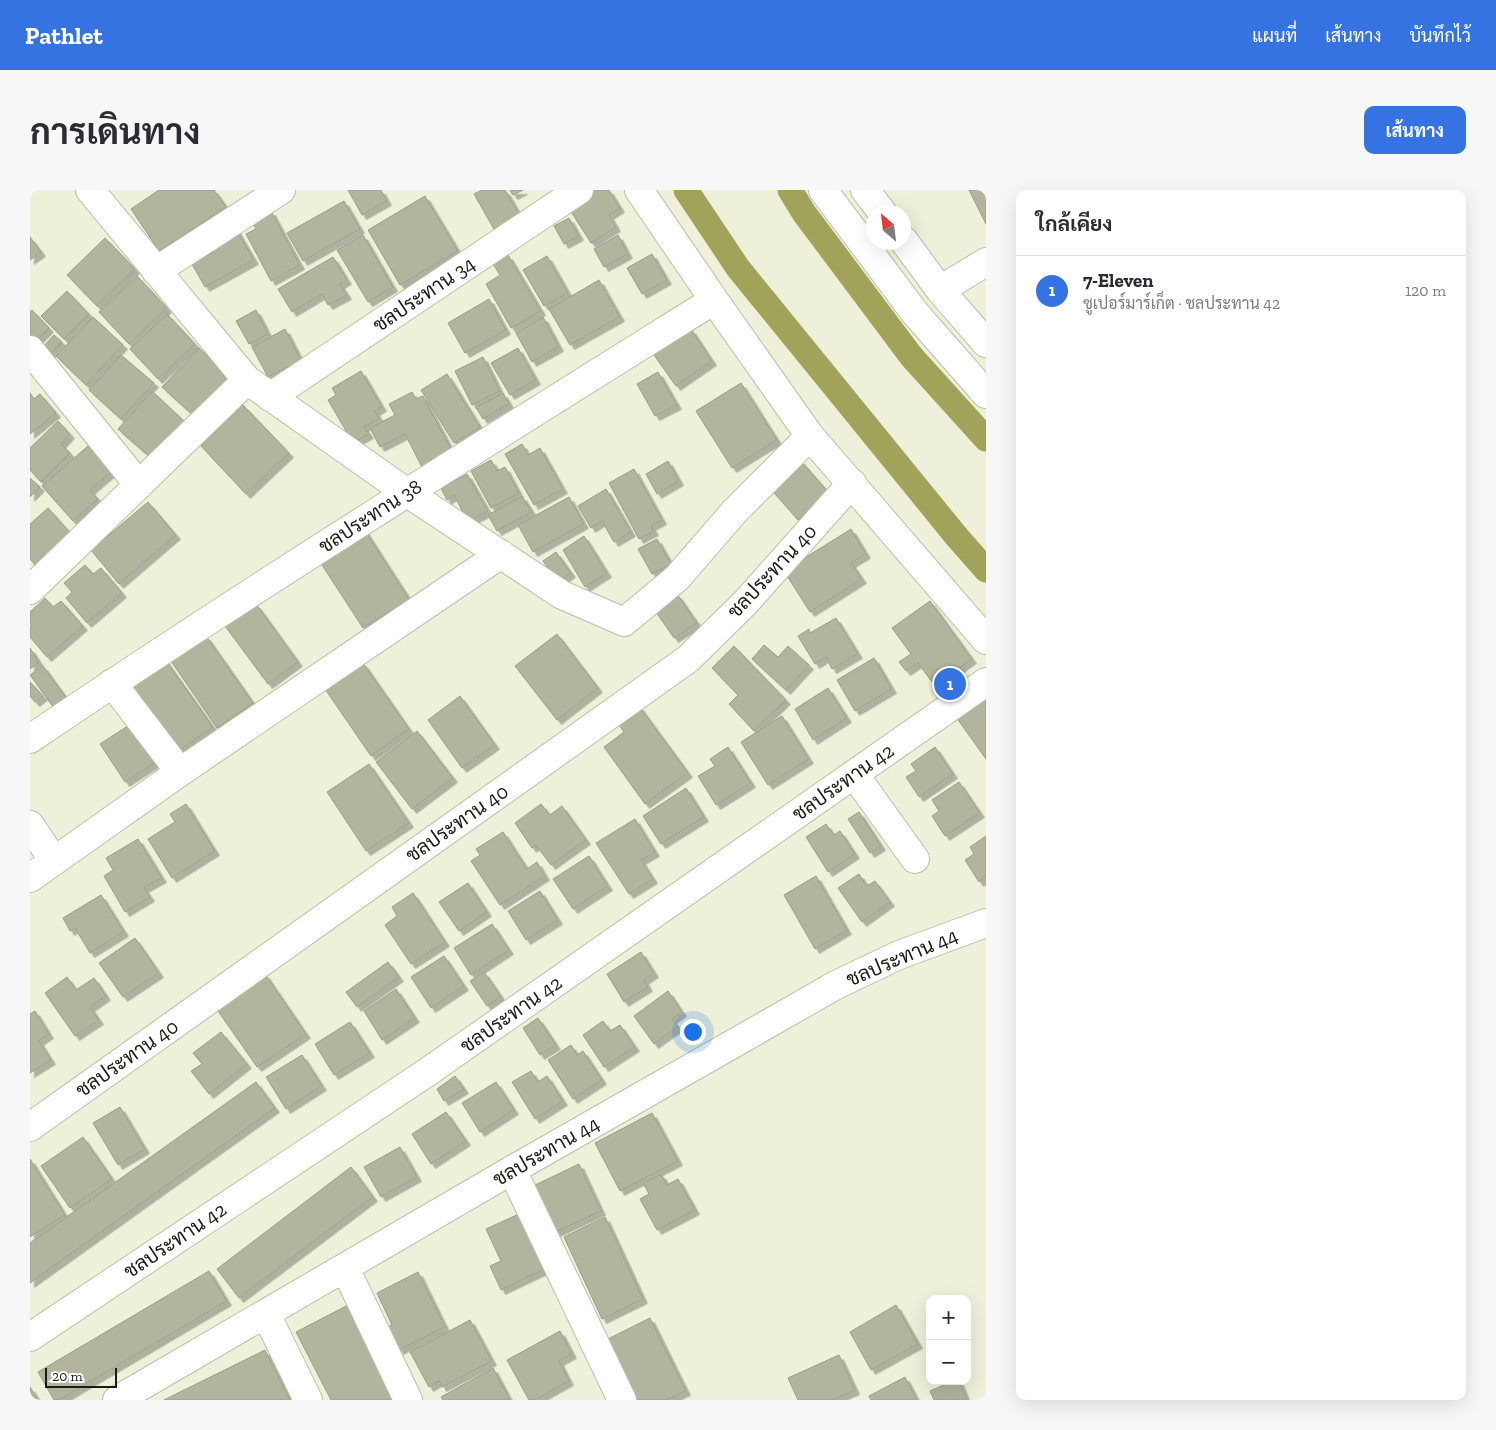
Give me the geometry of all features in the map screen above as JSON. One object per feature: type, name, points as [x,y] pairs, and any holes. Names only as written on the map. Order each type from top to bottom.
[{"type":"street","points":[[90,190],[246,380],[406,492],[562,595],[624,622],[677,578],[735,511],[810,436]]},
{"type":"street","points":[[156,271],[280,190]]},
{"type":"street","name":"ชลประทาน 34","points":[[270,397],[579,190]]},
{"type":"street","points":[[639,190],[810,436],[986,640]]},
{"type":"street","points":[[823,190],[915,313],[986,394]]},
{"type":"street","points":[[866,190],[877,205]]},
{"type":"street","points":[[911,250],[940,290],[986,343]]},
{"type":"street","points":[[940,290],[986,262]]},
{"type":"street","name":"ชลประทาน 38","points":[[30,738],[406,492],[714,300]]},
{"type":"street","points":[[30,350],[139,485]]},
{"type":"street","points":[[30,590],[246,380]]},
{"type":"street","name":"ชลประทาน 40","points":[[30,1127],[688,659],[746,602],[852,483]]},
{"type":"street","points":[[30,878],[180,772],[500,554]]},
{"type":"street","name":"ชลประทาน 42","points":[[30,1337],[429,1071],[986,682]]},
{"type":"street","points":[[112,683],[180,772]]},
{"type":"street","points":[[854,774],[915,859]]},
{"type":"street","points":[[30,825],[54,861]]},
{"type":"street","name":"ชลประทาน 44","points":[[117,1400],[512,1170],[836,985],[899,955],[986,923]]},
{"type":"street","points":[[512,1170],[622,1400]]},
{"type":"street","points":[[346,1268],[408,1400]]},
{"type":"street","points":[[266,1314],[308,1400]]},
{"type":"building","points":[[159,190],[214,190],[226,207],[159,251],[131,209]]},
{"type":"building","points":[[348,190],[381,190],[387,201],[362,215]]},
{"type":"building","points":[[482,190],[505,190],[521,217],[495,231],[474,194]]},
{"type":"building","points":[[510,190],[523,190],[513,195]]},
{"type":"building","points":[[596,190],[609,190],[620,208],[609,215],[616,227],[591,243],[568,207]]},
{"type":"building","points":[[969,190],[986,190],[986,224]]},
{"type":"building","points":[[425,196],[458,251],[400,285],[368,230]]},
{"type":"building","points":[[344,201],[360,229],[303,261],[287,233]]},
{"type":"building","points":[[271,211],[300,265],[271,281],[246,234],[256,229],[251,221]]},
{"type":"building","points":[[569,218],[579,236],[564,244],[554,226]]},
{"type":"building","points":[[236,229],[254,260],[205,287],[192,264],[219,249],[215,241]]},
{"type":"building","points":[[363,235],[393,287],[368,302],[337,250]]},
{"type":"building","points":[[618,235],[628,254],[604,267],[594,249]]},
{"type":"building","points":[[30,237],[41,252],[30,260]]},
{"type":"building","points":[[105,238],[135,269],[97,306],[67,275]]},
{"type":"building","points":[[652,254],[667,280],[642,294],[627,268]]},
{"type":"building","points":[[508,255],[541,311],[511,328],[486,284],[500,275],[493,264]]},
{"type":"building","points":[[547,256],[568,293],[544,306],[523,270]]},
{"type":"building","points":[[333,257],[347,280],[340,284],[347,295],[328,305],[322,294],[292,312],[278,289]]},
{"type":"building","points":[[137,276],[167,308],[129,344],[99,312]]},
{"type":"building","points":[[599,280],[620,317],[570,345],[549,309]]},
{"type":"building","points":[[67,291],[89,314],[64,339],[41,316]]},
{"type":"building","points":[[489,299],[506,330],[465,353],[448,323]]},
{"type":"building","points":[[32,310],[49,328],[36,341],[30,335],[30,312]]},
{"type":"building","points":[[256,310],[268,334],[249,344],[236,321]]},
{"type":"building","points":[[167,314],[195,344],[158,379],[130,349]]},
{"type":"building","points":[[93,317],[123,345],[86,385],[56,356]]},
{"type":"building","points":[[543,317],[559,347],[532,362],[516,333]]},
{"type":"building","points":[[285,329],[301,360],[268,377],[252,347]]},
{"type":"building","points":[[691,329],[712,361],[676,386],[654,355]]},
{"type":"building","points":[[54,335],[62,342],[49,355],[42,348]]},
{"type":"building","points":[[199,348],[230,376],[194,416],[162,387]]},
{"type":"building","points":[[518,348],[536,380],[510,395],[491,363]]},
{"type":"building","points":[[121,355],[154,383],[121,419],[89,390]]},
{"type":"building","points":[[483,357],[500,391],[472,405],[455,371]]},
{"type":"building","points":[[361,371],[382,407],[375,411],[379,418],[364,427],[369,434],[353,443],[328,400],[336,395],[332,388]]},
{"type":"building","points":[[658,372],[677,405],[655,416],[637,384]]},
{"type":"building","points":[[447,374],[480,427],[454,443],[421,390]]},
{"type":"building","points":[[741,383],[777,440],[732,468],[696,411]]},
{"type":"building","points":[[152,391],[184,421],[150,457],[118,429]]},
{"type":"building","points":[[412,392],[416,399],[423,396],[452,451],[422,467],[405,434],[380,447],[370,428],[395,415],[389,404]]},
{"type":"building","points":[[30,393],[34,399],[40,394],[56,413],[30,434]]},
{"type":"building","points":[[503,393],[509,404],[483,419],[476,407]]},
{"type":"building","points":[[243,405],[289,453],[246,494],[201,446]]},
{"type":"building","points":[[58,421],[70,434],[61,444],[70,453],[41,482],[30,470],[30,448]]},
{"type":"building","points":[[522,444],[528,455],[540,448],[563,489],[534,505],[505,454]]},
{"type":"building","points":[[88,446],[111,472],[90,490],[98,499],[73,521],[42,486]]},
{"type":"building","points":[[491,460],[497,471],[505,467],[519,493],[491,508],[471,471]]},
{"type":"building","points":[[800,460],[829,493],[798,520],[769,487]]},
{"type":"building","points":[[668,461],[679,481],[657,494],[646,474]]},
{"type":"building","points":[[634,469],[662,520],[651,526],[654,531],[639,539],[609,483]]},
{"type":"building","points":[[467,474],[488,511],[468,522],[454,495],[447,500],[441,488]]},
{"type":"building","points":[[30,478],[40,487],[30,497]]},
{"type":"building","points":[[606,489],[631,532],[614,542],[602,521],[591,528],[578,506]]},
{"type":"building","points":[[522,496],[532,512],[497,531],[488,515]]},
{"type":"building","points":[[569,497],[584,524],[533,552],[518,525]]},
{"type":"building","points":[[148,502],[176,535],[119,584],[91,550]]},
{"type":"building","points":[[48,508],[72,535],[36,566],[30,559],[30,524]]},
{"type":"building","points":[[364,529],[409,599],[363,628],[318,559]]},
{"type":"building","points":[[851,529],[866,554],[851,563],[862,579],[810,612],[784,571]]},
{"type":"building","points":[[584,536],[607,573],[585,587],[563,550]]},
{"type":"building","points":[[657,539],[671,564],[652,574],[638,549]]},
{"type":"building","points":[[556,552],[571,573],[558,582],[543,561]]},
{"type":"building","points":[[85,565],[93,574],[101,568],[122,593],[87,623],[66,598],[72,592],[64,583]]},
{"type":"building","points":[[677,594],[697,623],[674,638],[654,609]]},
{"type":"building","points":[[45,598],[53,607],[61,601],[83,626],[47,657],[30,637],[30,627],[32,626],[30,624],[30,612]]},
{"type":"building","points":[[930,601],[972,659],[935,686],[918,663],[906,671],[899,662],[911,654],[892,628]]},
{"type":"building","points":[[256,604],[298,662],[268,684],[225,626]]},
{"type":"building","points":[[836,618],[858,654],[832,669],[826,657],[815,664],[798,636],[809,629],[810,633]]},
{"type":"building","points":[[557,634],[598,688],[557,720],[515,666]]},
{"type":"building","points":[[206,636],[253,703],[217,728],[171,661]]},
{"type":"building","points":[[764,645],[778,657],[788,646],[809,665],[786,690],[752,659]]},
{"type":"building","points":[[734,646],[786,700],[754,731],[729,704],[738,695],[712,668]]},
{"type":"building","points":[[30,648],[39,662],[30,669]]},
{"type":"building","points":[[163,657],[213,727],[174,754],[125,683]]},
{"type":"building","points":[[874,658],[892,689],[855,711],[837,680]]},
{"type":"building","points":[[363,663],[409,729],[371,756],[325,689]]},
{"type":"building","points":[[43,666],[67,699],[54,708],[30,675]]},
{"type":"building","points":[[30,682],[43,696],[35,702],[30,696]]},
{"type":"building","points":[[828,688],[847,718],[813,740],[795,709]]},
{"type":"building","points":[[460,696],[495,745],[462,768],[428,720]]},
{"type":"building","points":[[986,696],[986,759],[956,717]]},
{"type":"building","points":[[639,706],[688,773],[645,804],[604,747],[624,732],[617,722]]},
{"type":"building","points":[[782,716],[809,759],[768,785],[741,742]]},
{"type":"building","points":[[134,722],[159,760],[125,782],[100,744]]},
{"type":"building","points":[[417,731],[453,778],[412,809],[376,762]]},
{"type":"building","points":[[728,747],[751,783],[716,805],[698,776],[715,766],[710,759]]},
{"type":"building","points":[[935,747],[953,774],[919,797],[906,777],[916,771],[911,764]]},
{"type":"building","points":[[369,764],[409,823],[366,851],[327,792]]},
{"type":"building","points":[[959,782],[980,813],[945,836],[932,816],[939,811],[932,800]]},
{"type":"building","points":[[686,788],[704,817],[661,844],[643,816]]},
{"type":"building","points":[[186,804],[215,851],[172,878],[148,839],[175,822],[170,814]]},
{"type":"building","points":[[541,804],[550,815],[562,806],[586,840],[551,865],[536,845],[532,848],[515,823]]},
{"type":"building","points":[[859,812],[881,846],[870,853],[848,819]]},
{"type":"building","points":[[635,819],[655,852],[641,860],[653,879],[629,894],[596,843]]},
{"type":"building","points":[[826,824],[834,835],[840,831],[855,854],[828,872],[806,837]]},
{"type":"building","points":[[503,832],[527,869],[537,862],[545,876],[500,905],[471,861],[480,855],[476,849]]},
{"type":"building","points":[[986,836],[986,877],[979,882],[965,860],[974,854],[970,847]]},
{"type":"building","points":[[138,839],[162,878],[144,888],[150,897],[125,912],[104,876],[113,870],[106,858]]},
{"type":"building","points":[[589,856],[608,886],[573,909],[553,879]]},
{"type":"building","points":[[859,874],[867,886],[875,881],[890,902],[862,922],[838,888]]},
{"type":"building","points":[[816,876],[847,930],[815,949],[784,895]]},
{"type":"building","points":[[468,883],[487,912],[459,931],[439,902]]},
{"type":"building","points":[[540,891],[558,920],[526,940],[508,911]]},
{"type":"building","points":[[413,893],[445,942],[411,964],[385,925],[397,916],[392,907]]},
{"type":"building","points":[[101,895],[124,932],[90,953],[75,928],[70,931],[63,918]]},
{"type":"building","points":[[492,924],[509,950],[471,975],[454,948]]},
{"type":"building","points":[[135,938],[159,973],[123,997],[99,963]]},
{"type":"building","points":[[641,952],[654,973],[644,980],[648,987],[624,1002],[607,974]]},
{"type":"building","points":[[444,956],[464,986],[431,1008],[411,977]]},
{"type":"building","points":[[388,962],[399,977],[357,1007],[346,992]]},
{"type":"building","points":[[484,972],[501,997],[487,1006],[470,981]]},
{"type":"building","points":[[265,974],[306,1034],[257,1067],[216,1008]]},
{"type":"building","points":[[67,977],[76,990],[94,978],[106,996],[90,1007],[99,1020],[75,1036],[45,993]]},
{"type":"building","points":[[396,989],[415,1018],[382,1040],[364,1011]]},
{"type":"building","points":[[668,991],[682,1012],[672,1019],[678,1027],[654,1044],[634,1016]]},
{"type":"building","points":[[35,1011],[49,1034],[39,1041],[51,1060],[30,1073],[30,1014]]},
{"type":"building","points":[[538,1018],[556,1045],[540,1055],[523,1028]]},
{"type":"building","points":[[603,1021],[610,1031],[620,1025],[635,1047],[604,1067],[583,1035]]},
{"type":"building","points":[[350,1022],[370,1053],[334,1075],[315,1044]]},
{"type":"building","points":[[221,1032],[247,1064],[209,1094],[191,1071],[202,1064],[193,1053]]},
{"type":"building","points":[[571,1045],[577,1055],[583,1051],[602,1080],[573,1099],[548,1060]]},
{"type":"building","points":[[302,1055],[322,1086],[286,1109],[266,1077]]},
{"type":"building","points":[[531,1071],[538,1082],[547,1076],[563,1101],[535,1119],[512,1082]]},
{"type":"building","points":[[455,1076],[464,1089],[444,1101],[437,1089]]},
{"type":"building","points":[[256,1082],[275,1108],[30,1283],[30,1243]]},
{"type":"building","points":[[496,1082],[514,1110],[480,1132],[462,1103]]},
{"type":"building","points":[[120,1107],[145,1149],[118,1165],[93,1123]]},
{"type":"building","points":[[446,1112],[466,1141],[431,1164],[412,1134]]},
{"type":"building","points":[[652,1113],[678,1161],[620,1191],[595,1143]]},
{"type":"building","points":[[83,1137],[112,1179],[70,1208],[41,1166]]},
{"type":"building","points":[[400,1147],[417,1177],[381,1197],[364,1167]]},
{"type":"building","points":[[30,1159],[65,1215],[30,1237]]},
{"type":"building","points":[[579,1164],[601,1211],[556,1232],[533,1186]]},
{"type":"building","points":[[351,1167],[373,1197],[239,1298],[217,1269]]},
{"type":"building","points":[[661,1174],[667,1185],[678,1179],[695,1210],[657,1230],[640,1199],[649,1194],[643,1183]]},
{"type":"building","points":[[519,1214],[545,1269],[501,1290],[490,1266],[501,1261],[486,1229]]},
{"type":"building","points":[[605,1217],[643,1299],[602,1319],[564,1237]]},
{"type":"building","points":[[209,1271],[227,1301],[59,1400],[54,1400],[38,1372]]},
{"type":"building","points":[[418,1272],[445,1327],[399,1350],[387,1327],[392,1325],[377,1293]]},
{"type":"building","points":[[350,1304],[401,1400],[331,1400],[296,1332]]},
{"type":"building","points":[[896,1305],[918,1344],[871,1370],[850,1332]]},
{"type":"building","points":[[650,1318],[686,1391],[667,1400],[636,1400],[606,1340]]},
{"type":"building","points":[[470,1320],[492,1361],[442,1387],[439,1381],[429,1387],[410,1352]]},
{"type":"building","points":[[560,1331],[572,1354],[559,1361],[569,1381],[535,1400],[529,1400],[507,1360]]},
{"type":"building","points":[[265,1350],[290,1400],[164,1400]]},
{"type":"building","points":[[839,1355],[855,1390],[833,1400],[798,1400],[788,1378]]},
{"type":"building","points":[[493,1368],[510,1400],[443,1400],[441,1397]]},
{"type":"building","points":[[905,1377],[917,1400],[871,1400],[869,1396]]},
{"type":"building","points":[[944,1385],[961,1385],[967,1400],[934,1400],[930,1391]]},
{"type":"building","points":[[30,1387],[38,1400],[30,1400]]},
{"type":"waterway","points":[[686,190],[738,268],[986,570]]},
{"type":"waterway","points":[[790,190],[804,213],[911,356],[986,439]]},
{"type":"place","name":"7-Eleven","points":[[950,684]]}]
